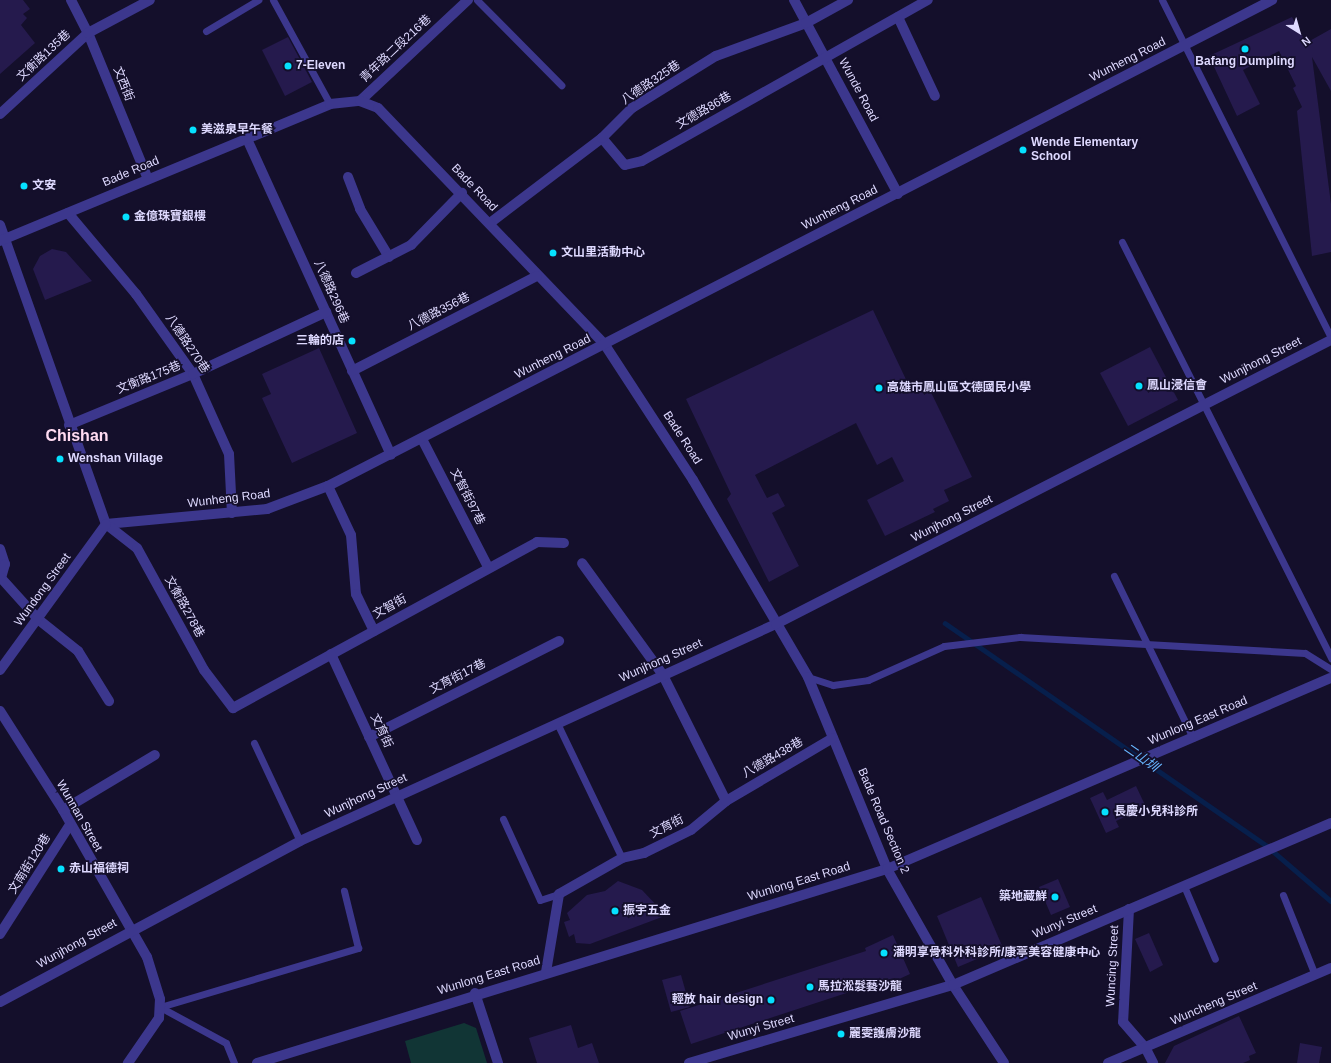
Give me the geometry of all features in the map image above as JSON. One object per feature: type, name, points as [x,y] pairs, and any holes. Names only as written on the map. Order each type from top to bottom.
[{"type":"street","name":"文西街","points":[[71,0],[88,33],[148,179]]},
{"type":"street","name":"文衡路135巷","points":[[0,114],[88,33],[150,0]]},
{"type":"street","name":"青年路二段216巷","points":[[360,101],[468,0]]},
{"type":"street","name":"Wunde Road","points":[[794,0],[826,56],[898,194]]},
{"type":"street","name":"八德路325巷","points":[[490,223],[602,138],[632,108],[716,56],[806,23],[848,0]]},
{"type":"street","points":[[826,56],[928,0]]},
{"type":"street","name":"Wunheng Road","points":[[106,524],[267,509],[328,486],[392,455],[1272,0]]},
{"type":"street","points":[[898,17],[935,96]]},
{"type":"street","name":"文德路86巷","points":[[602,138],[625,165],[642,161],[826,56]]},
{"type":"street","name":"Bade Road","points":[[3,240],[330,104],[360,101],[378,108],[462,193],[537,276],[605,345],[693,480],[776,624]]},
{"type":"street","name":"八德路296巷","points":[[247,139],[352,371],[392,455]]},
{"type":"street","points":[[348,177],[360,209],[389,257]]},
{"type":"street","points":[[356,273],[411,245],[462,193]]},
{"type":"street","name":"八德路270巷","points":[[68,213],[136,294],[193,374],[229,454],[232,513]]},
{"type":"street","points":[[0,225],[3,240],[68,424],[106,524]]},
{"type":"street","name":"八德路356巷","points":[[352,371],[537,276]]},
{"type":"street","name":"文衡路175巷","points":[[68,424],[193,374],[326,312]]},
{"type":"street","name":"Wunjhong Street","points":[[0,1002],[132,929],[300,841],[776,624],[1331,339]]},
{"type":"street","name":"文智街97巷","points":[[422,439],[488,567]]},
{"type":"street","points":[[328,486],[351,535],[356,594],[374,630]]},
{"type":"street","name":"Wundong Street","points":[[0,670],[39,620],[106,524]]},
{"type":"street","name":"文衡路278巷","points":[[106,524],[137,548],[204,670],[233,708]]},
{"type":"street","name":"文智街","points":[[233,708],[536,542],[564,543]]},
{"type":"street","points":[[0,549],[5,564],[1,578],[39,620],[78,651],[109,701]]},
{"type":"street","points":[[582,563],[663,675],[726,801]]},
{"type":"street","name":"Bade Road Section 2","points":[[776,624],[808,677],[887,869],[953,985],[1004,1063]]},
{"type":"street","name":"文育街17巷","points":[[369,736],[559,641]]},
{"type":"street","name":"文育街","points":[[331,654],[417,840]]},
{"type":"street","name":"Wunlong East Road","points":[[257,1063],[475,993],[887,869],[1331,678]]},
{"type":"street","name":"Wunnan Street","points":[[0,711],[63,810],[69,826],[148,957],[160,1007]]},
{"type":"street","name":"八德路438巷","points":[[726,801],[833,738]]},
{"type":"street","points":[[63,810],[155,755]]},
{"type":"street","name":"文育街","points":[[559,894],[622,858],[644,853],[691,830],[726,801]]},
{"type":"street","name":"Wunyi Street","points":[[689,1063],[701,1061],[953,985],[1331,823]]},
{"type":"street","name":"文南街120巷","points":[[0,934],[69,826]]},
{"type":"street","points":[[546,972],[559,894]]},
{"type":"street","name":"Wuncing Street","points":[[1129,909],[1123,1022],[1146,1047],[1153,1063]]},
{"type":"street","name":"Wuncheng Street","points":[[1108,1063],[1331,968]]},
{"type":"street","points":[[475,993],[498,1063]]},
{"type":"street","points":[[128,1063],[159,1018],[160,1007]]},
{"type":"lane","points":[[206,31],[258,0]]},
{"type":"lane","points":[[273,0],[330,104]]},
{"type":"lane","points":[[478,0],[561,85]]},
{"type":"lane","points":[[1162,0],[1183,46],[1331,339]]},
{"type":"lane","points":[[1122,242],[1331,658]]},
{"type":"lane","points":[[1114,576],[1193,738]]},
{"type":"lane","points":[[808,677],[833,685],[868,680],[944,646],[1020,637],[1306,653],[1331,669]]},
{"type":"lane","points":[[557,723],[622,858]]},
{"type":"lane","points":[[254,743],[300,841]]},
{"type":"lane","points":[[503,818],[540,900],[559,894]]},
{"type":"lane","points":[[1184,886],[1215,958]]},
{"type":"lane","points":[[160,1007],[358,948],[344,891]]},
{"type":"lane","points":[[1283,895],[1315,975]]},
{"type":"lane","points":[[160,1007],[226,1043],[234,1063]]},
{"type":"green space","points":[[464,1023],[476,1028],[487,1063],[411,1063],[405,1041]]},
{"type":"building","points":[[0,0],[23,0],[30,9],[23,14],[27,18],[21,25],[35,43],[0,74]]},
{"type":"building","points":[[1292,17],[1306,43],[1331,29],[1331,91],[1312,57],[1331,204],[1331,252],[1312,256],[1297,111],[1302,107],[1293,88],[1296,86],[1279,51],[1243,70],[1260,104],[1237,116],[1209,56]]},
{"type":"building","name":"7-Eleven","points":[[288,37],[312,82],[285,96],[262,50]]},
{"type":"building","points":[[52,249],[66,252],[92,281],[45,300],[33,269],[40,256]]},
{"type":"building","points":[[873,310],[911,390],[926,382],[972,477],[944,490],[949,501],[933,509],[935,512],[885,536],[867,500],[904,481],[892,457],[877,465],[856,423],[755,475],[767,498],[778,493],[785,506],[772,513],[799,566],[769,582],[727,499],[731,494],[686,399]]},
{"type":"building","name":"鳳山浸信會","points":[[1150,347],[1178,400],[1128,426],[1100,373]]},
{"type":"building","points":[[319,348],[357,433],[292,463],[262,398],[271,394],[262,374]]},
{"type":"building","points":[[1136,786],[1146,807],[1116,821],[1119,827],[1106,833],[1090,798],[1103,792],[1107,800]]},
{"type":"building","name":"築地藏鮮","points":[[1058,879],[1070,907],[1051,915],[1039,887]]},
{"type":"building","name":"振宇五金","points":[[618,881],[642,890],[660,909],[662,917],[590,944],[576,943],[574,934],[569,937],[564,922],[570,920],[567,913],[587,895],[605,891]]},
{"type":"building","points":[[981,897],[1003,948],[958,967],[937,916]]},
{"type":"building","points":[[1149,933],[1163,965],[1150,972],[1135,939]]},
{"type":"building","points":[[893,935],[910,974],[882,987],[880,982],[691,1044],[680,1011],[866,951],[865,948]]},
{"type":"building","points":[[681,975],[690,1007],[671,1012],[662,980]]},
{"type":"building","points":[[1239,1016],[1256,1053],[1249,1056],[1250,1060],[1243,1063],[1165,1063],[1174,1046]]},
{"type":"building","points":[[571,1025],[578,1048],[592,1043],[599,1063],[537,1063],[529,1038]]},
{"type":"building","points":[[1300,1043],[1322,1047],[1319,1063],[1297,1063]]},
{"type":"waterway","name":"二山圳","points":[[945,623],[1267,846],[1331,901]]},
{"type":"place","name":"Bafang Dumpling","points":[[1245,49]]},
{"type":"place","name":"7-Eleven","points":[[288,66]]},
{"type":"place","name":"美滋泉早午餐","points":[[193,130]]},
{"type":"place","name":"Wende Elementary School","points":[[1023,150]]},
{"type":"place","name":"文安","points":[[24,186]]},
{"type":"place","name":"金億珠寶銀樓","points":[[126,217]]},
{"type":"place","name":"文山里活動中心","points":[[553,253]]},
{"type":"place","name":"三輪的店","points":[[352,341]]},
{"type":"place","name":"鳳山浸信會","points":[[1139,386]]},
{"type":"place","name":"高雄市鳳山區文德國民小學","points":[[879,388]]},
{"type":"place","name":"Wenshan Village","points":[[60,459]]},
{"type":"place","name":"長慶小兒科診所","points":[[1105,812]]},
{"type":"place","name":"赤山福德祠","points":[[61,869]]},
{"type":"place","name":"築地藏鮮","points":[[1055,897]]},
{"type":"place","name":"振宇五金","points":[[615,911]]},
{"type":"place","name":"潘明享骨科外科診所/康葶美容健康中心","points":[[884,953]]},
{"type":"place","name":"馬拉淞髮藝沙龍","points":[[810,987]]},
{"type":"place","name":"輕放 hair design","points":[[771,1000]]},
{"type":"place","name":"麗雯護膚沙龍","points":[[841,1034]]},
{"type":"district","name":"Chishan","points":[[77,436]]}]
